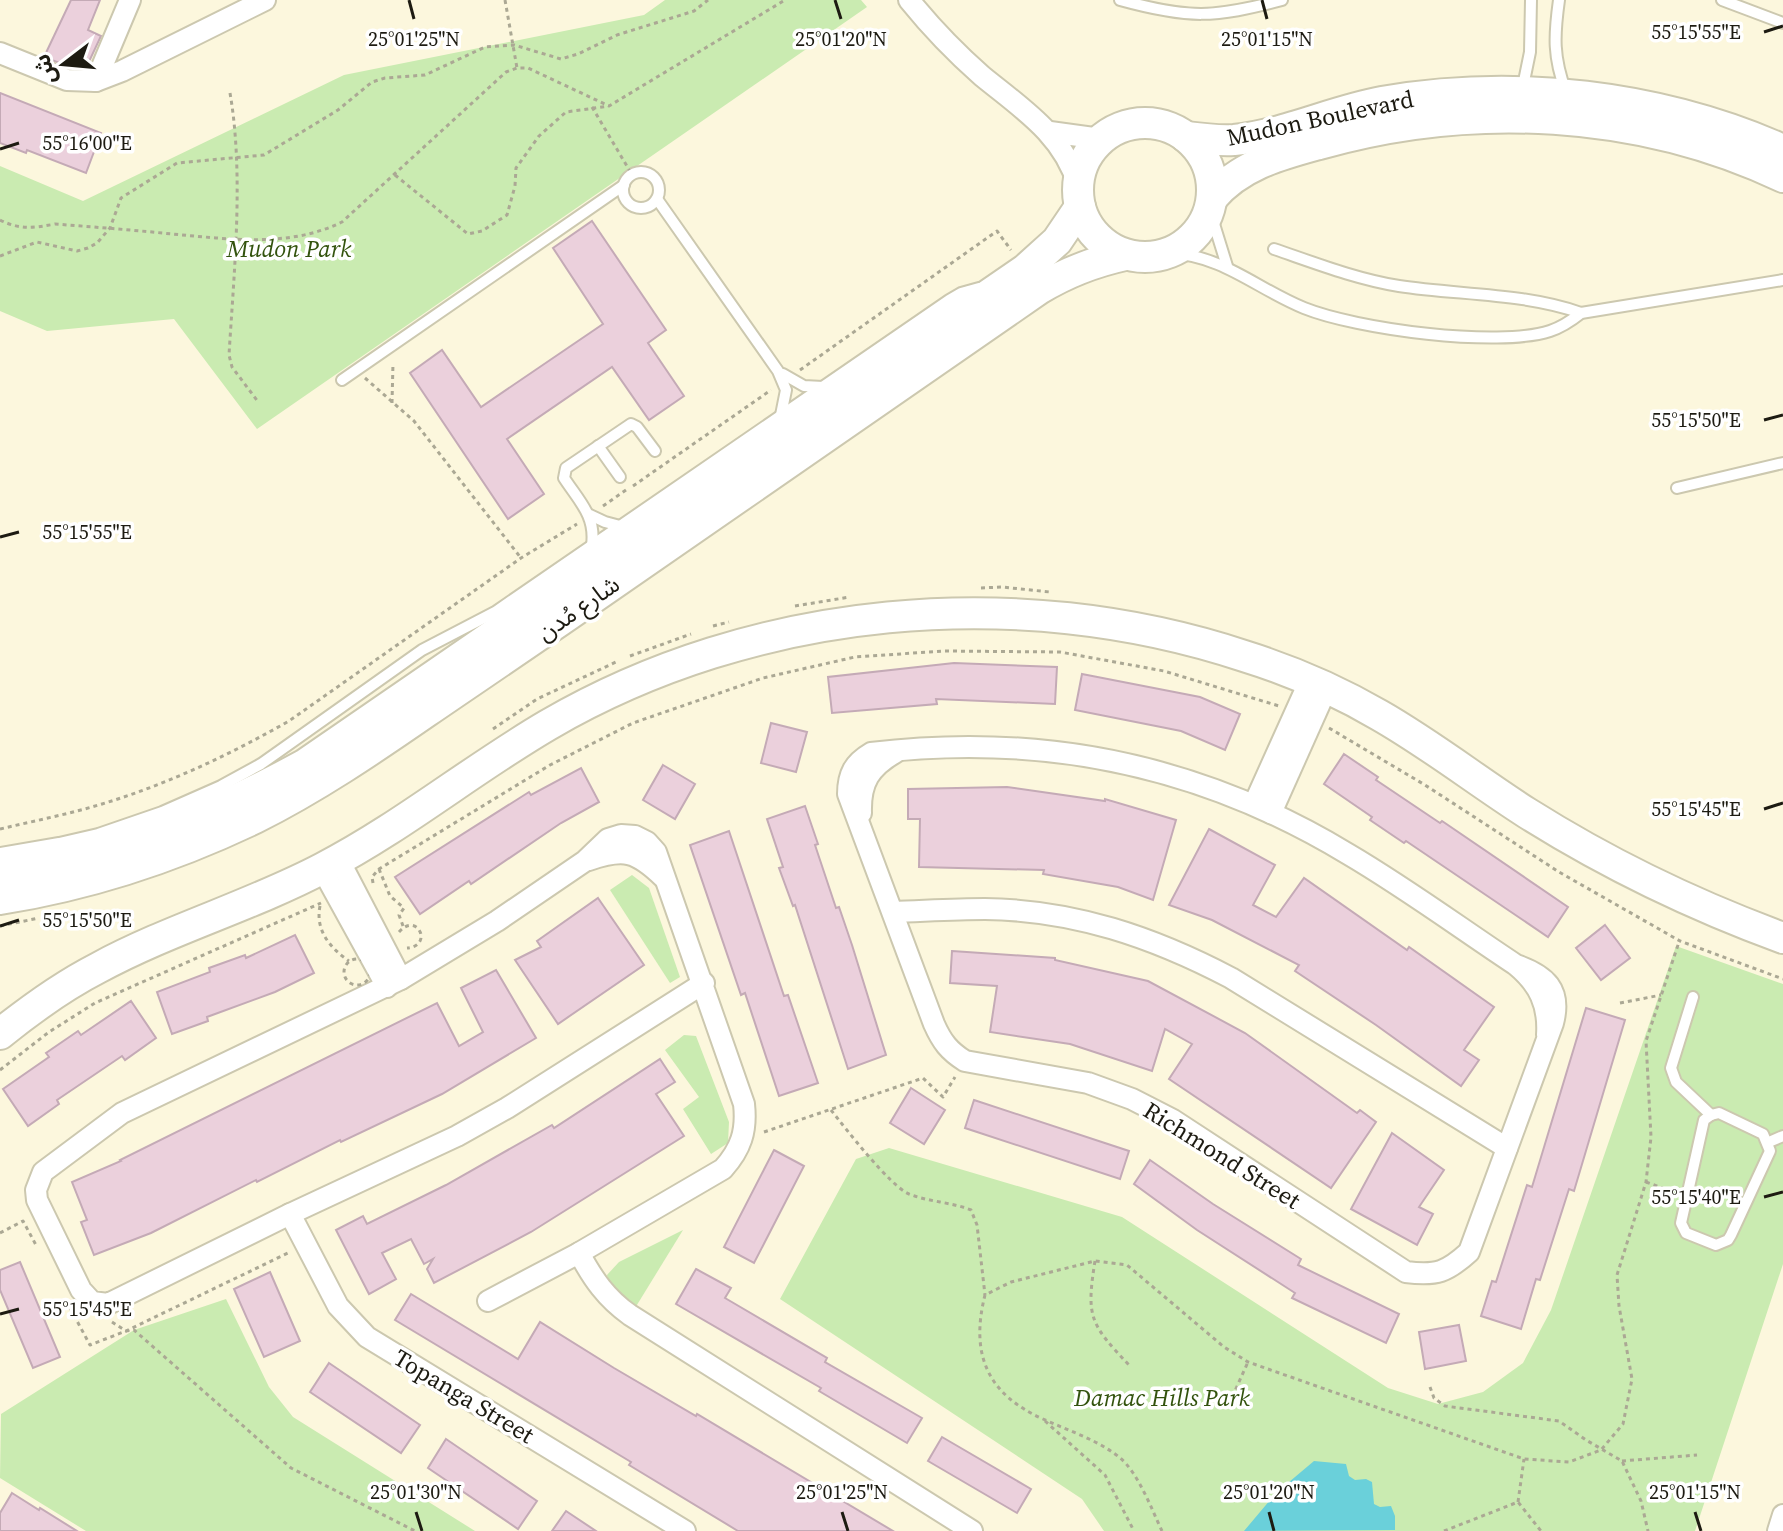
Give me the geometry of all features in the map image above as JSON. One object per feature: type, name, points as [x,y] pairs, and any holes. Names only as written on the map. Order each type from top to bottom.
[{"type":"street","points":[[96,81],[130,0]]},
{"type":"street","points":[[0,53],[67,80],[96,81],[265,0]]},
{"type":"street","points":[[909,0],[978,73],[1050,132],[1067,157],[1079,196],[1089,228],[1104,244],[1125,255],[1148,258],[1171,253],[1188,243],[1201,228],[1211,204],[1210,175],[1201,154],[1186,137],[1165,126],[1143,123],[1120,127],[1101,139],[1085,160],[1079,196]]},
{"type":"street","name":"Mudon Boulevard","points":[[1186,137],[1236,140],[1380,103],[1459,93],[1521,93],[1620,102],[1686,116],[1783,150]]},
{"type":"street","name":"Mudon Boulevard","points":[[1211,204],[1235,175],[1307,147],[1393,126],[1481,118],[1553,119],[1653,133],[1709,148],[1783,177]]},
{"type":"street","points":[[1050,132],[1101,139]]},
{"type":"street","name":"شارع مُدن","points":[[0,871],[57,862],[150,835],[229,803],[304,765],[1001,287],[1057,241],[1079,196]]},
{"type":"street","name":"شارع مُدن","points":[[0,899],[83,882],[142,864],[214,836],[311,788],[566,617],[1039,289],[1080,267],[1125,255]]},
{"type":"street","points":[[0,1034],[53,994],[100,967],[287,887],[330,864],[400,823],[550,724],[615,691],[696,659],[752,642],[823,626],[893,616],[1036,614],[1177,637],[1246,656],[1377,713],[1529,814],[1671,893],[1783,938]]},
{"type":"street","points":[[1262,808],[1318,686]]},
{"type":"street","name":"Richmond Street","points":[[972,745],[1044,749],[1101,758],[1186,779],[1262,808],[1348,854],[1516,965],[1541,993],[1547,1013],[1547,1035],[1469,1252],[1452,1268],[1429,1275],[1406,1272],[1173,1120],[1132,1099],[1088,1083],[965,1061],[951,1052],[941,1040],[848,794],[848,781],[852,769],[871,753],[972,745]]},
{"type":"street","points":[[488,1301],[579,1253],[723,1169],[735,1156],[743,1140],[746,1122],[744,1104],[704,983],[665,879],[649,863],[627,853],[615,852],[585,861],[497,921],[394,983],[122,1113],[43,1172],[36,1190],[37,1200],[73,1273],[101,1291],[131,1293],[469,1129],[532,1093],[704,983]]},
{"type":"street","points":[[330,864],[339,899],[394,983]]},
{"type":"street","points":[[893,912],[986,909],[1037,912],[1088,921],[1137,935],[1185,954],[1231,978],[1507,1148]]},
{"type":"street","name":"Topanga Street","points":[[290,1214],[338,1306],[367,1337],[685,1531]]},
{"type":"street","points":[[579,1253],[597,1285],[612,1302],[630,1315],[972,1531]]},
{"type":"street","points":[[1778,1531],[1783,1515]]},
{"type":"lane","points":[[1120,0],[1156,10],[1199,16],[1230,14],[1282,0]]},
{"type":"lane","points":[[1521,93],[1530,52],[1531,0]]},
{"type":"lane","points":[[1559,0],[1554,39],[1557,68],[1568,95]]},
{"type":"lane","points":[[1722,0],[1783,23]]},
{"type":"lane","points":[[342,380],[624,185],[632,174],[645,172],[659,186],[657,199],[778,371],[786,390],[781,415]]},
{"type":"lane","points":[[624,185],[624,193],[631,205],[646,207],[657,199]]},
{"type":"lane","points":[[1211,204],[1227,266]]},
{"type":"lane","points":[[1274,249],[1393,285],[1539,301],[1581,313],[1783,280]]},
{"type":"lane","points":[[1171,253],[1200,256],[1227,266],[1265,291],[1307,310],[1397,329],[1485,338],[1522,337],[1549,332],[1581,313]]},
{"type":"lane","points":[[0,853],[98,834],[162,812],[231,781],[261,764],[422,650],[482,620],[961,293],[1001,287]]},
{"type":"lane","points":[[778,371],[795,383],[823,387]]},
{"type":"lane","points":[[592,545],[590,515],[564,473],[631,424],[655,451]]},
{"type":"lane","points":[[598,446],[620,477]]},
{"type":"lane","points":[[1677,488],[1783,463]]},
{"type":"lane","points":[[590,515],[620,526]]},
{"type":"lane","points":[[1693,997],[1671,1068],[1676,1082],[1711,1115]]},
{"type":"lane","points":[[1719,1113],[1763,1134],[1769,1142],[1767,1159],[1728,1240],[1716,1245],[1686,1233],[1681,1223],[1704,1120],[1719,1113]]},
{"type":"lane","points":[[1769,1142],[1783,1136]]},
{"type":"path","points":[[505,0],[517,68]]},
{"type":"path","points":[[0,256],[37,242],[77,251],[88,248],[110,228],[121,198],[177,163],[264,155],[338,110],[372,82],[425,75],[485,47],[514,45],[561,59],[617,35],[694,11],[708,0]]},
{"type":"path","points":[[395,175],[468,234],[482,231],[507,215],[515,186],[516,168],[539,136],[566,112],[609,106],[785,0]]},
{"type":"path","points":[[0,220],[15,228],[30,229],[55,224],[236,240],[289,239],[321,232],[342,222],[506,72],[528,68],[609,106]]},
{"type":"path","points":[[230,93],[236,135],[236,240],[229,355],[232,367],[259,403]]},
{"type":"path","points":[[592,107],[632,174]]},
{"type":"path","points":[[392,403],[394,343]]},
{"type":"path","points":[[356,370],[414,421],[521,558]]},
{"type":"path","points":[[974,588],[1055,592]]},
{"type":"path","points":[[785,608],[813,601],[859,596]]},
{"type":"path","points":[[487,733],[537,699],[588,674],[665,642],[729,622]]},
{"type":"path","points":[[379,869],[390,896],[404,908],[399,915],[404,927]]},
{"type":"path","points":[[0,1070],[49,1032],[95,1003],[339,899],[372,877]]},
{"type":"path","points":[[339,899],[320,925],[326,940],[349,961]]},
{"type":"path","points":[[411,925],[418,929],[421,936],[413,948],[405,948],[399,942],[399,933],[404,927],[411,925]]},
{"type":"path","points":[[985,1295],[1011,1282],[1095,1261],[1127,1265],[1224,1347],[1248,1362],[1524,1459],[1569,1462],[1601,1450],[1623,1424],[1632,1379],[1619,1306],[1617,1275],[1646,1182],[1651,1137],[1646,1041],[1680,941]]},
{"type":"path","points":[[1620,1003],[1661,995]]},
{"type":"path","points":[[744,1104],[749,1103],[754,1122],[765,1134],[923,1078],[943,1097],[965,1061]]},
{"type":"path","points":[[831,1110],[881,1169],[908,1194],[971,1210],[977,1225],[985,1295],[980,1315],[979,1343],[989,1377],[1011,1401],[1041,1419],[1105,1475],[1134,1531]]},
{"type":"path","points":[[1646,1182],[1686,1196]]},
{"type":"path","points":[[1095,1261],[1089,1298],[1092,1321],[1129,1365]]},
{"type":"path","points":[[134,1330],[291,1468],[415,1531]]},
{"type":"path","points":[[1229,1404],[1248,1362]]},
{"type":"path","points":[[1430,1387],[1434,1398],[1445,1406],[1559,1421],[1622,1461],[1697,1455]]},
{"type":"path","points":[[1041,1419],[1086,1436],[1122,1459],[1146,1496],[1162,1531]]},
{"type":"path","points":[[1524,1459],[1518,1502],[1541,1531]]},
{"type":"path","points":[[1622,1461],[1641,1501],[1648,1531]]},
{"type":"path","points":[[1444,1531],[1518,1502]]},
{"type":"green space","name":"Mudon Park","points":[[665,0],[861,0],[867,7],[257,429],[174,319],[47,331],[0,311],[0,166],[83,201],[344,75],[644,15]]},
{"type":"green space","points":[[632,875],[649,888],[680,977],[670,983],[610,890]]},
{"type":"green space","name":"Damac Hills Park","points":[[1676,946],[1783,984],[1783,1264],[1695,1531],[1104,1531],[1082,1499],[780,1299],[856,1159],[889,1148],[1122,1217],[1388,1388],[1438,1404],[1483,1392],[1523,1363],[1551,1310]]},
{"type":"green space","points":[[684,1035],[696,1036],[729,1122],[728,1143],[711,1154],[683,1109],[699,1097],[665,1050]]},
{"type":"green space","points":[[683,1230],[632,1313],[611,1295],[607,1275],[619,1262]]},
{"type":"green space","points":[[226,1299],[269,1387],[293,1417],[475,1531],[86,1531],[0,1478],[1,1414],[134,1330]]},
{"type":"water","points":[[1314,1461],[1346,1464],[1349,1476],[1372,1482],[1374,1504],[1391,1506],[1395,1530],[1244,1531],[1276,1493]]},
{"type":"building","points":[[71,0],[100,0],[88,30],[101,36],[86,68],[70,67],[44,57]]},
{"type":"building","points":[[0,93],[101,133],[86,173],[0,143]]},
{"type":"building","points":[[592,221],[666,330],[648,343],[684,396],[649,420],[612,367],[507,439],[544,494],[508,519],[410,373],[442,350],[481,407],[603,324],[553,248]]},
{"type":"building","points":[[954,663],[1057,667],[1055,704],[936,699],[937,704],[832,713],[828,677]]},
{"type":"building","points":[[1082,674],[1200,697],[1240,714],[1225,750],[1181,731],[1075,710]]},
{"type":"building","points":[[771,723],[807,732],[796,772],[761,763]]},
{"type":"building","points":[[1344,754],[1378,777],[1376,780],[1568,907],[1548,937],[1370,820],[1372,817],[1324,784]]},
{"type":"building","points":[[663,765],[695,784],[675,819],[643,800]]},
{"type":"building","points":[[581,768],[599,802],[420,914],[395,877],[529,792],[531,795]]},
{"type":"building","points":[[1007,787],[1105,799],[1176,820],[1153,900],[1118,887],[1043,874],[1044,870],[919,867],[920,819],[908,819],[908,789]]},
{"type":"building","points":[[805,806],[818,844],[815,845],[852,945],[886,1055],[848,1069],[795,905],[779,868],[783,867],[767,819]]},
{"type":"building","points":[[1209,829],[1275,865],[1253,905],[1276,917],[1304,878],[1494,1007],[1464,1050],[1479,1060],[1461,1086],[1295,971],[1299,965],[1212,920],[1169,905]]},
{"type":"building","points":[[729,831],[784,996],[788,995],[818,1083],[779,1096],[690,845]]},
{"type":"building","points":[[598,898],[644,965],[558,1024],[515,960],[541,947],[537,941]]},
{"type":"building","points":[[1605,925],[1630,958],[1601,980],[1576,948]]},
{"type":"building","points":[[295,935],[314,973],[172,1034],[157,992],[210,972],[209,968],[245,955],[246,958]]},
{"type":"building","points":[[952,951],[1055,958],[1148,981],[1245,1033],[1357,1113],[1360,1110],[1376,1122],[1331,1188],[1169,1079],[1192,1044],[1165,1029],[1152,1071],[1070,1044],[990,1032],[997,986],[950,983]]},
{"type":"building","points":[[496,970],[536,1038],[442,1094],[256,1180],[151,1233],[94,1255],[81,1222],[87,1220],[72,1182],[121,1161],[437,1003],[459,1046],[483,1032],[461,988]]},
{"type":"building","points":[[131,1001],[156,1038],[125,1060],[122,1056],[57,1100],[59,1104],[28,1126],[3,1089],[49,1057],[46,1053],[78,1031],[81,1035]]},
{"type":"building","points":[[1586,1008],[1625,1020],[1574,1191],[1569,1189],[1521,1329],[1481,1316],[1492,1281],[1496,1282],[1527,1185],[1532,1187]]},
{"type":"building","points":[[660,1059],[675,1082],[656,1094],[684,1136],[531,1232],[434,1283],[427,1269],[433,1259],[424,1264],[411,1239],[382,1253],[396,1279],[369,1294],[336,1230],[363,1216],[367,1224],[446,1185],[552,1125],[554,1128]]},
{"type":"building","points":[[911,1088],[945,1110],[924,1144],[890,1123]]},
{"type":"building","points":[[974,1100],[1129,1151],[1120,1179],[965,1128]]},
{"type":"building","points":[[1392,1133],[1444,1170],[1419,1207],[1433,1214],[1417,1245],[1351,1209]]},
{"type":"building","points":[[774,1150],[804,1166],[754,1263],[724,1247]]},
{"type":"building","points":[[1150,1160],[1301,1259],[1298,1265],[1399,1314],[1386,1343],[1292,1298],[1295,1293],[1197,1230],[1134,1184]]},
{"type":"building","points":[[20,1262],[60,1357],[33,1368],[0,1290],[0,1270]]},
{"type":"building","points":[[696,1269],[731,1288],[725,1298],[827,1358],[825,1362],[922,1418],[907,1443],[819,1391],[821,1388],[676,1304]]},
{"type":"building","points":[[270,1272],[300,1341],[264,1357],[234,1289]]},
{"type":"building","points":[[411,1294],[518,1359],[540,1322],[893,1531],[738,1531],[629,1465],[631,1462],[395,1320]]},
{"type":"building","points":[[1459,1325],[1466,1361],[1425,1369],[1419,1332]]},
{"type":"building","points":[[329,1363],[420,1425],[401,1453],[310,1392]]},
{"type":"building","points":[[942,1437],[1031,1489],[1017,1513],[928,1461]]},
{"type":"building","points":[[446,1439],[537,1501],[518,1529],[428,1468]]},
{"type":"building","points":[[12,1493],[77,1531],[0,1531],[0,1513]]},
{"type":"building","points":[[566,1511],[596,1531],[552,1531]]}]
